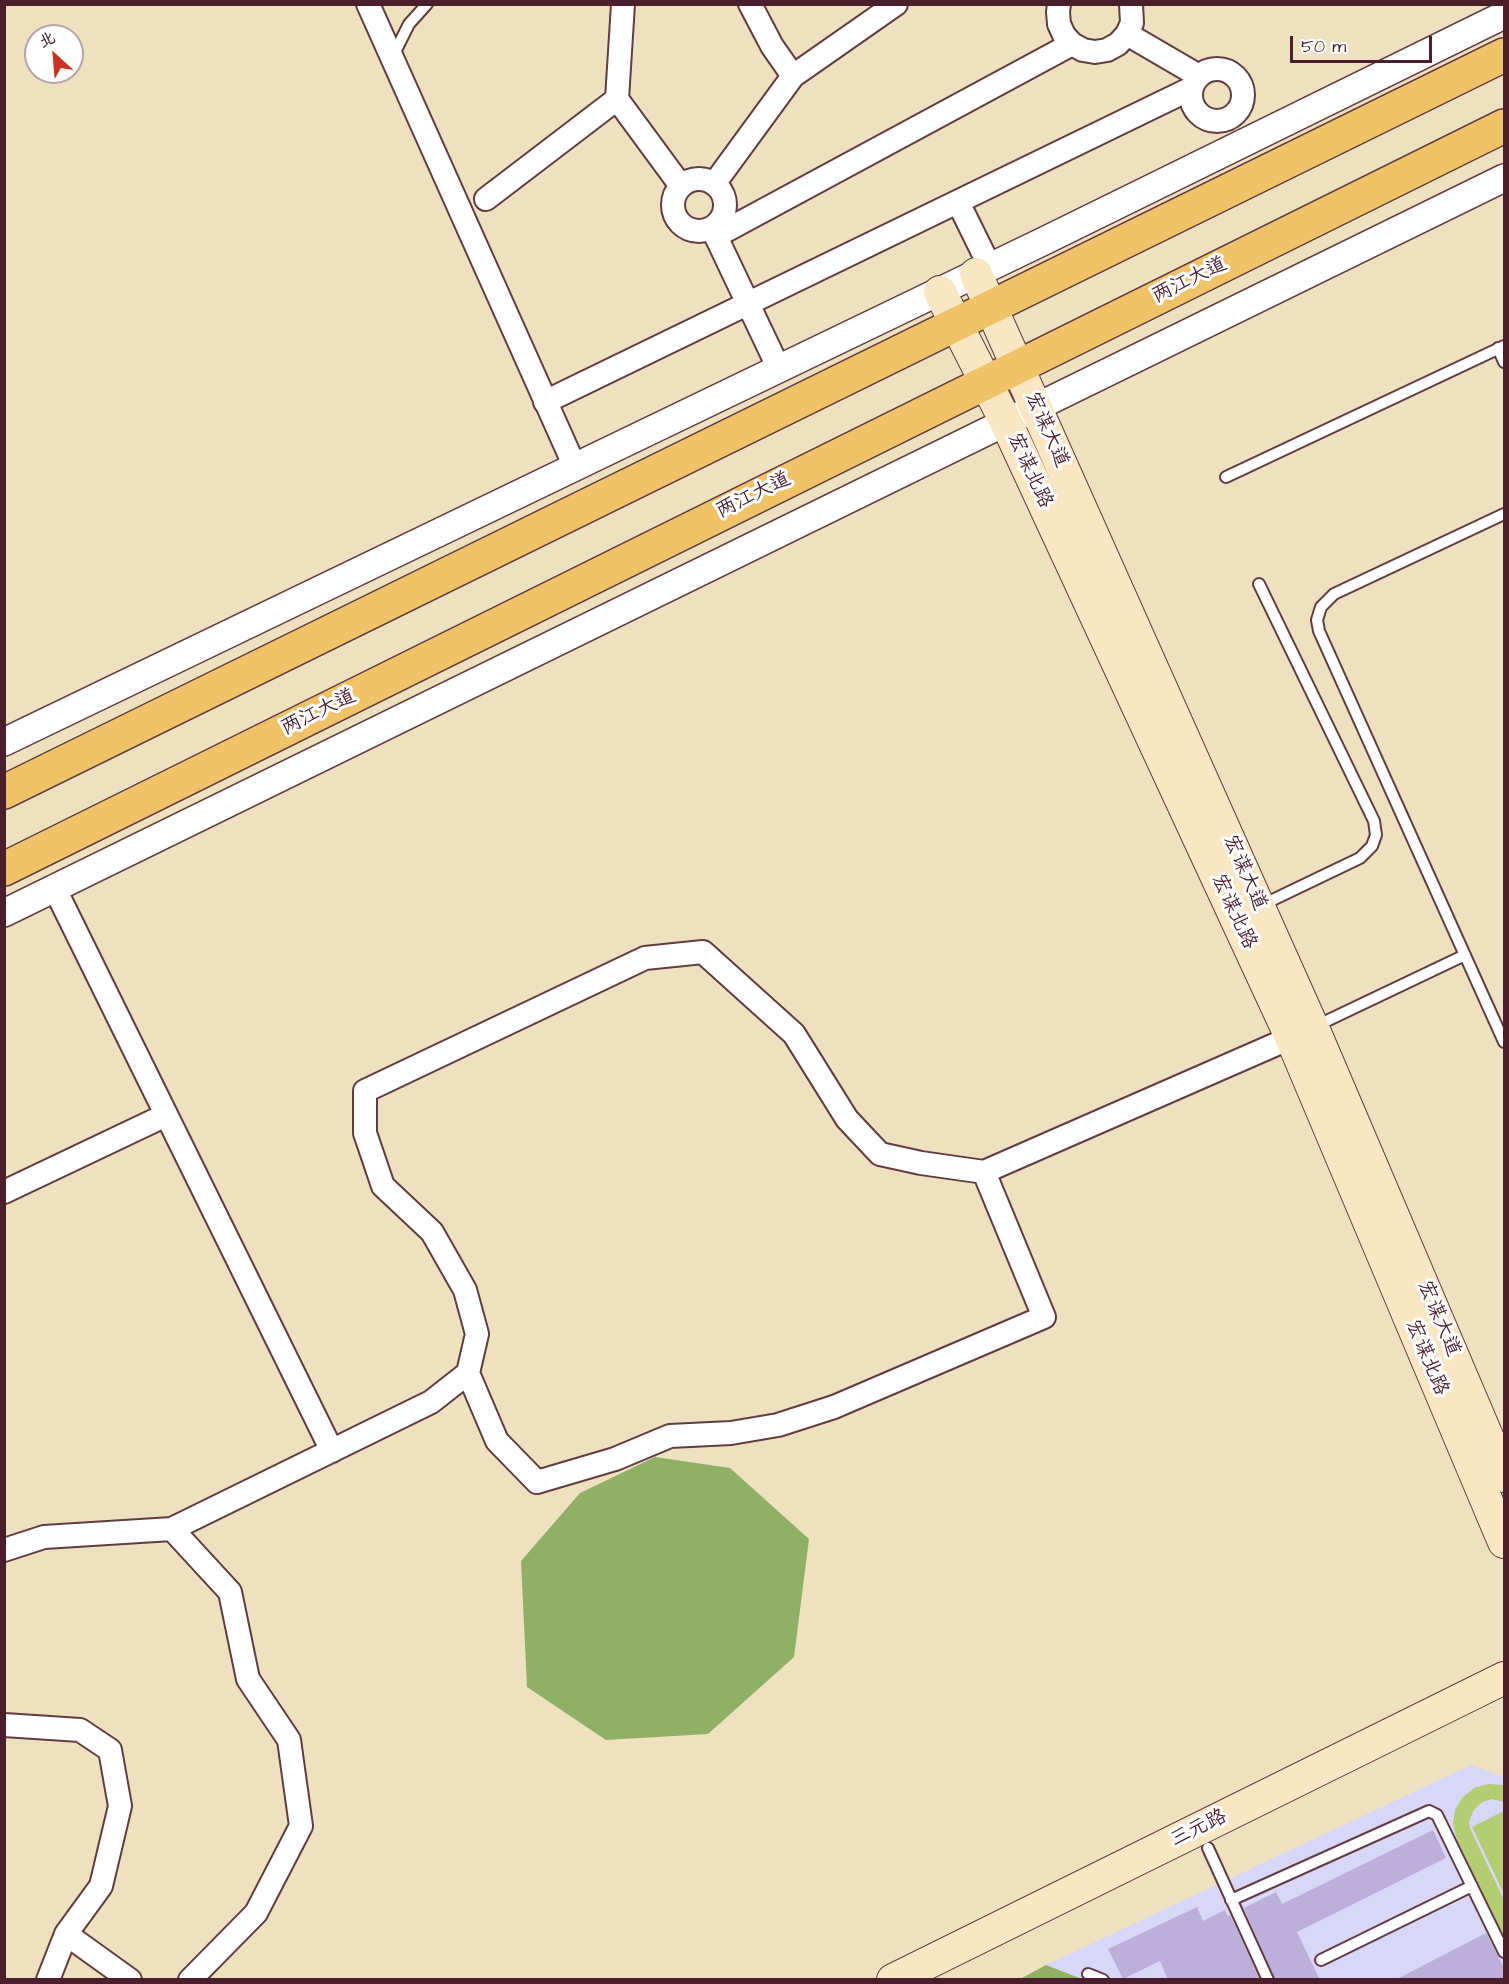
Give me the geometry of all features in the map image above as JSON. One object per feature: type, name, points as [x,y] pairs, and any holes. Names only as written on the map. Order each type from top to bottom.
[{"type":"highway","points":[[4,792],[1504,55]]},
{"type":"highway","name":"两江大道","points":[[4,869],[1504,126]]},
{"type":"main road","name":"宏谋大道","points":[[983,271],[991,308],[1259,906],[1302,1033],[1504,1476]]},
{"type":"main road","name":"宏谋北路","points":[[940,292],[1006,422],[1302,1033],[1504,1542]]},
{"type":"main road","name":"三元路","points":[[893,1980],[1504,1678]]},
{"type":"main road","name":"三元路","points":[[934,1980],[1208,1848],[1504,1701]]},
{"type":"street","points":[[368,4],[574,467]]},
{"type":"street","points":[[623,4],[617,99],[681,186]]},
{"type":"street","points":[[750,4],[772,46],[793,76]]},
{"type":"street","points":[[714,184],[793,76],[896,4]]},
{"type":"street","points":[[1059,4],[1059,24],[1064,35],[1072,44],[1083,50],[1095,52],[1107,50],[1118,44],[1127,34],[1132,23],[1131,4]]},
{"type":"street","points":[[4,742],[940,292],[1504,15]]},
{"type":"street","points":[[1127,34],[1196,82]]},
{"type":"street","points":[[714,232],[721,221],[726,205],[720,189],[707,180],[689,181],[675,194],[673,211],[677,220],[691,231],[714,232],[1072,44]]},
{"type":"street","points":[[546,402],[958,202],[1196,82],[1206,71],[1223,69],[1238,78],[1242,86],[1242,103],[1232,116],[1216,121],[1208,119],[1200,115],[1192,100],[1196,82]]},
{"type":"street","points":[[486,199],[617,99]]},
{"type":"street","points":[[1232,116],[1245,142]]},
{"type":"street","points":[[4,913],[361,736],[1504,178]]},
{"type":"street","points":[[958,202],[983,271]]},
{"type":"street","points":[[714,232],[779,369]]},
{"type":"street","points":[[55,889],[332,1451]]},
{"type":"street","points":[[984,1172],[1044,1317],[834,1407],[778,1425],[731,1433],[670,1436],[615,1459],[537,1482],[497,1441],[468,1373],[477,1334],[465,1290],[432,1232],[383,1186],[364,1133],[365,1091],[645,957],[703,952],[794,1035],[846,1119],[880,1154],[921,1163],[984,1172],[1302,1033]]},
{"type":"street","points":[[4,1192],[166,1115]]},
{"type":"street","points":[[4,1550],[44,1537],[172,1529],[431,1402],[468,1373]]},
{"type":"street","points":[[172,1529],[230,1592],[248,1679],[289,1740],[301,1826],[256,1913],[190,1980]]},
{"type":"street","points":[[4,1725],[80,1730],[110,1750],[120,1806],[101,1887],[66,1934],[48,1980]]},
{"type":"street","points":[[66,1934],[130,1980]]},
{"type":"lane","points":[[392,57],[409,24],[427,4]]},
{"type":"lane","points":[[1226,477],[1501,347],[1504,362]]},
{"type":"lane","points":[[1504,514],[1334,594],[1321,607],[1318,614],[1319,631],[1504,1042]]},
{"type":"lane","points":[[1259,584],[1374,821],[1376,835],[1372,846],[1360,858],[1259,906]]},
{"type":"lane","points":[[1302,1033],[1465,955]]},
{"type":"lane","points":[[1231,1900],[1429,1811],[1437,1815],[1504,1952]]},
{"type":"lane","points":[[1208,1848],[1268,1980]]},
{"type":"lane","points":[[1321,1960],[1472,1886]]},
{"type":"lane","points":[[1088,1974],[1103,1980]]},
{"type":"shaded area","points":[[1471,1765],[1504,1777],[1504,1979],[1082,1980],[1046,1965]]},
{"type":"green space","points":[[655,1457],[730,1468],[809,1539],[794,1657],[708,1734],[606,1740],[527,1687],[521,1561],[580,1493]]},
{"type":"green space","points":[[1488,1784],[1504,1785],[1504,1802],[1492,1799],[1482,1802],[1473,1811],[1469,1823],[1504,1900],[1504,1938],[1457,1840],[1453,1824],[1455,1810],[1462,1798],[1474,1788]]},
{"type":"green space","points":[[1504,1811],[1504,1894],[1472,1827]]},
{"type":"green space","points":[[1046,1965],[1082,1979],[1020,1979]]},
{"type":"building","points":[[1433,1830],[1446,1858],[1297,1932],[1320,1980],[1275,1980],[1244,1908],[1276,1892],[1282,1904]]},
{"type":"building","points":[[1197,1907],[1203,1921],[1225,1910],[1228,1916],[1230,1915],[1260,1980],[1168,1980],[1160,1961],[1123,1979],[1108,1949]]},
{"type":"building","points":[[1486,1933],[1504,1968],[1504,1980],[1395,1980]]}]
